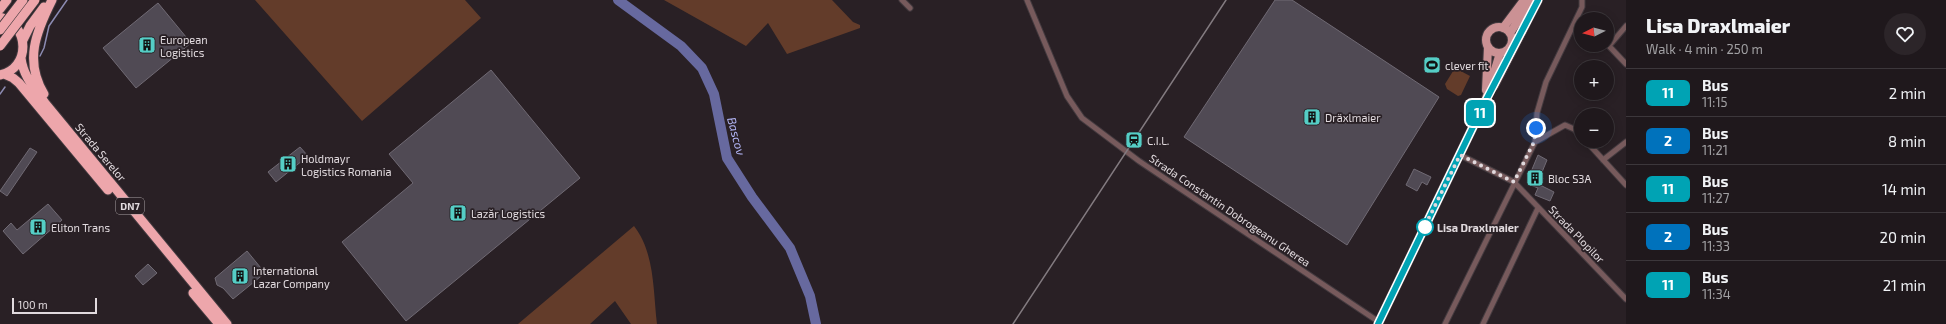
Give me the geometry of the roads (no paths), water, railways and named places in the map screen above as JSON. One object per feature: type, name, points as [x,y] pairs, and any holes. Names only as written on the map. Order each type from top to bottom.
[{"type":"highway","points":[[0,9],[7,0]]},
{"type":"highway","points":[[0,30],[23,0]]},
{"type":"highway","points":[[0,46],[35,0]]},
{"type":"highway","points":[[23,40],[30,26],[51,0]]},
{"type":"highway","points":[[51,0],[37,33],[34,59],[37,81],[62,125]]},
{"type":"highway","points":[[0,18],[13,24],[19,31],[23,40]]},
{"type":"highway","name":"DN7","points":[[2,75],[14,68],[21,58],[24,49],[23,40]]},
{"type":"highway","name":"Strada Serelor","points":[[21,58],[24,72],[62,125],[227,324]]},
{"type":"highway","name":"Strada Serelor","points":[[2,75],[13,78],[19,83],[219,324]]},
{"type":"main road","points":[[1507,30],[1524,0]]},
{"type":"main road","points":[[1507,30],[1532,0]]},
{"type":"main road","points":[[1379,323],[1485,102],[1538,0]]},
{"type":"main road","points":[[1485,102],[1488,47],[1486,40],[1488,32],[1496,27],[1507,30]]},
{"type":"main road","points":[[1488,47],[1491,50],[1504,52],[1512,42],[1507,30]]},
{"type":"main road","points":[[1485,102],[1500,52]]},
{"type":"street","points":[[902,0],[910,8]]},
{"type":"street","name":"Strada Constantin Dobrogeanu Gherea","points":[[1027,0],[1067,96],[1082,118],[1138,161],[1379,323]]},
{"type":"street","points":[[1445,324],[1534,142],[1537,113],[1546,82],[1582,7],[1582,0]]},
{"type":"street","points":[[1626,26],[1609,46],[1626,64]]},
{"type":"street","points":[[1534,142],[1565,126],[1574,129]]},
{"type":"street","points":[[1603,160],[1626,142]]},
{"type":"street","points":[[1592,148],[1626,185]]},
{"type":"street","points":[[1460,155],[1514,182]]},
{"type":"street","name":"Strada Plopilor","points":[[1514,182],[1626,299]]},
{"type":"street","points":[[1483,324],[1538,208]]},
{"type":"waterway","points":[[40,56],[44,48],[49,26],[67,0]]},
{"type":"waterway","name":"Bascov","points":[[618,0],[681,46],[702,68],[714,94],[727,158],[752,197],[790,248],[810,296],[816,324]]},
{"type":"waterway","points":[[0,94],[5,87]]},
{"type":"railway","points":[[1013,324],[1226,0]]},
{"type":"place","name":"European Logistics","points":[[147,45]]},
{"type":"place","name":"clever fit","points":[[1432,65]]},
{"type":"place","name":"Dräxlmaier","points":[[1312,117]]},
{"type":"place","name":"C.I.L.","points":[[1134,140]]},
{"type":"place","name":"Holdmayr Logistics Romania","points":[[288,164]]},
{"type":"place","name":"Bloc S3A","points":[[1535,178]]},
{"type":"place","name":"Lazăr Logistics","points":[[458,213]]},
{"type":"place","name":"Eliton Trans","points":[[38,227]]},
{"type":"place","name":"Lisa Draxlmaier","points":[[1425,227]]},
{"type":"place","name":"International Lazar Company","points":[[240,276]]}]
